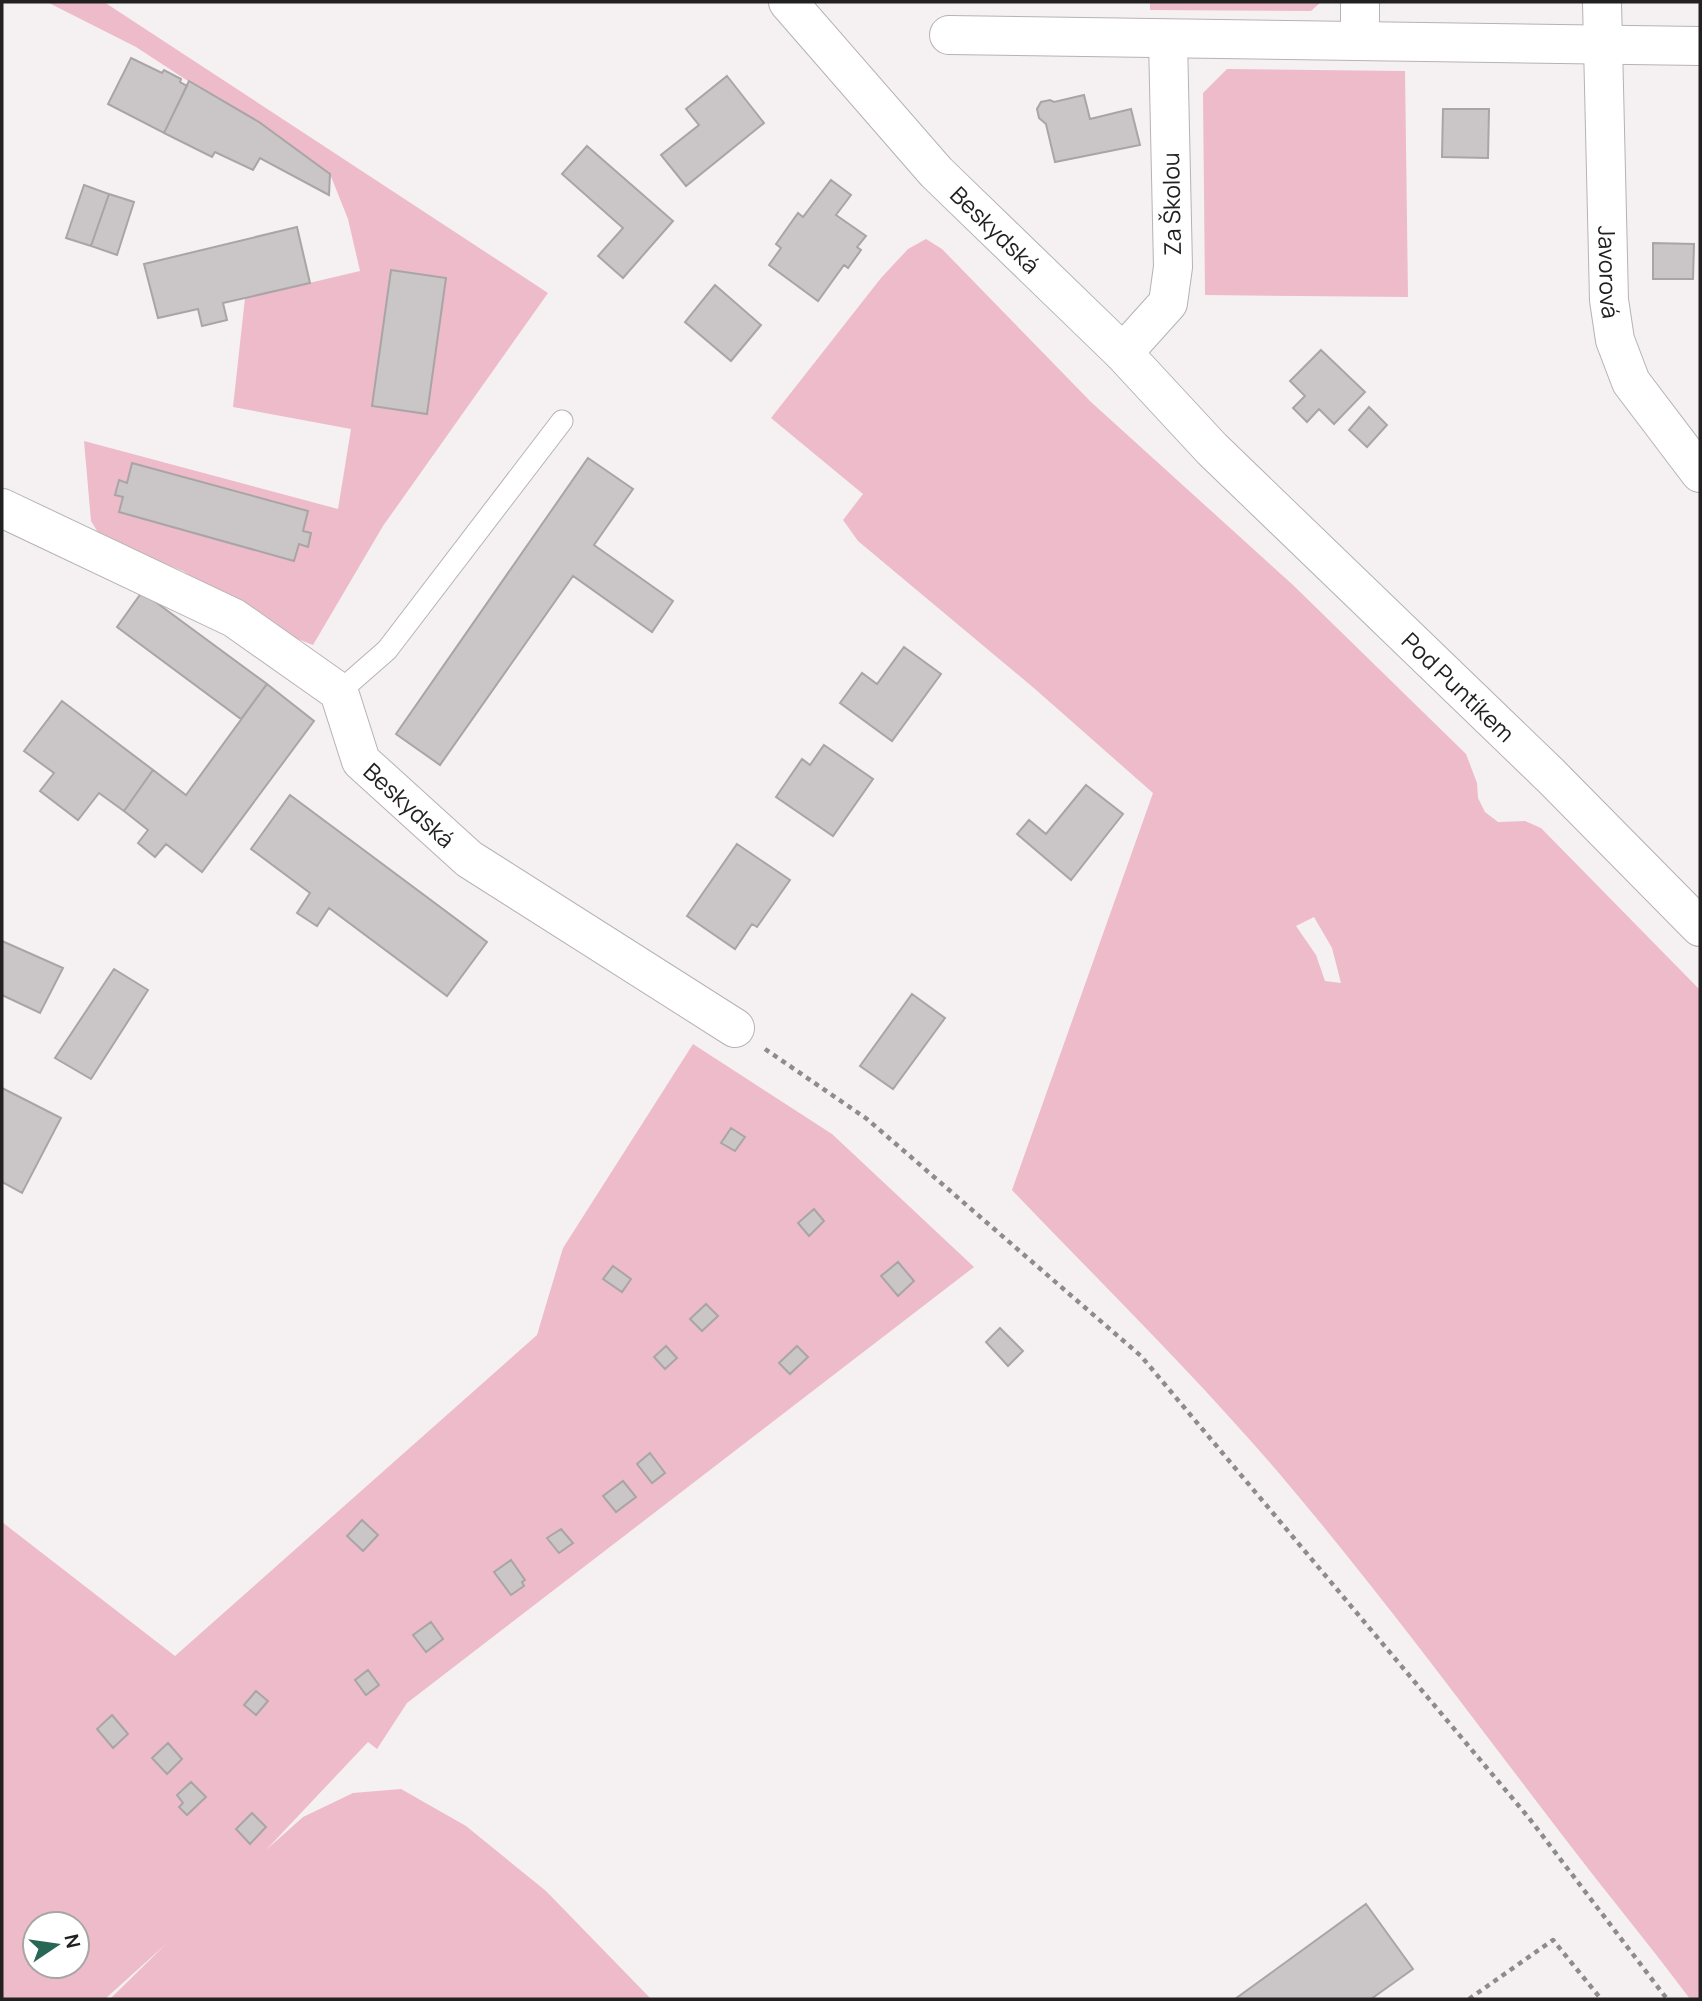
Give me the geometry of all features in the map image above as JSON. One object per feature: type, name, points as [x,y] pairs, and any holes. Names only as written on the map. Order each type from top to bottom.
[{"type":"street","name":"Beskydská","points":[[788,2],[936,172],[1123,353],[1212,449]]},
{"type":"street","points":[[1360,2],[1360,41]]},
{"type":"street","points":[[1602,2],[1603,45]]},
{"type":"street","points":[[949,35],[1700,46]]},
{"type":"street","name":"Za Školou","points":[[1123,353],[1168,303],[1173,267],[1168,38]]},
{"type":"street","name":"Javorová","points":[[1603,45],[1609,300],[1615,340],[1631,382],[1700,473]]},
{"type":"street","name":"Pod Puntíkem","points":[[1212,449],[1551,776],[1700,927]]},
{"type":"street","points":[[2,508],[234,618],[339,692]]},
{"type":"street","name":"Beskydská","points":[[339,692],[361,761],[468,859],[735,1028]]},
{"type":"lane","points":[[339,692],[387,650],[562,421]]},
{"type":"path","points":[[735,1028],[867,1118],[1141,1356],[1530,1818],[1667,1999]]},
{"type":"path","points":[[1469,1999],[1553,1940],[1601,1999]]},
{"type":"shaded area","points":[[47,2],[104,2],[548,293],[383,526],[313,645],[280,632],[183,571],[102,539],[91,521],[84,441],[338,509],[351,429],[233,407],[245,298],[360,271],[348,219],[330,174],[136,47]]},
{"type":"shaded area","points":[[1150,2],[1321,2],[1311,11],[1150,10]]},
{"type":"shaded area","points":[[1227,69],[1405,71],[1408,297],[1205,295],[1203,93]]},
{"type":"shaded area","points":[[926,239],[942,249],[1091,402],[1293,585],[1466,754],[1477,783],[1478,798],[1485,812],[1498,822],[1525,821],[1541,828],[1700,990],[1700,1999],[1690,1999],[1388,1608],[1278,1472],[1180,1364],[1012,1190],[1153,793],[1035,689],[858,541],[843,520],[863,494],[771,418],[881,278],[908,249]],"holes":[[[1314,917],[1332,948],[1341,983],[1325,981],[1316,955],[1296,926]]]},
{"type":"shaded area","points":[[693,1044],[832,1134],[974,1267],[407,1703],[377,1749],[368,1742],[266,1850],[303,1817],[353,1793],[401,1789],[466,1826],[546,1891],[651,1999],[110,1999],[166,1944],[105,1999],[2,1999],[2,1522],[175,1656],[537,1335],[563,1248]]},
{"type":"building","points":[[131,58],[162,73],[164,70],[181,79],[180,82],[187,86],[164,133],[108,104]]},
{"type":"building","points":[[727,76],[764,123],[686,186],[661,155],[699,125],[686,109]]},
{"type":"building","points":[[189,81],[259,122],[330,174],[329,195],[260,158],[253,170],[215,152],[212,157],[164,133]]},
{"type":"building","points":[[1084,95],[1090,119],[1131,109],[1140,145],[1055,162],[1046,124],[1039,118],[1037,109],[1041,102]]},
{"type":"building","points":[[1443,109],[1489,109],[1488,158],[1442,157]]},
{"type":"building","points":[[587,146],[673,221],[623,278],[598,256],[623,228],[562,174]]},
{"type":"building","points":[[831,180],[851,195],[836,215],[866,236],[857,247],[861,250],[848,268],[844,265],[818,301],[769,265],[781,248],[776,244],[798,213],[803,217]]},
{"type":"building","points":[[84,185],[109,194],[91,246],[66,238]]},
{"type":"building","points":[[109,194],[134,202],[117,255],[91,246]]},
{"type":"building","points":[[297,227],[310,283],[223,303],[227,320],[202,326],[198,309],[158,318],[144,264]]},
{"type":"building","points":[[1653,243],[1694,244],[1693,279],[1653,279]]},
{"type":"building","points":[[391,270],[446,278],[427,414],[372,406]]},
{"type":"building","points":[[715,285],[761,325],[731,361],[685,322]]},
{"type":"building","points":[[1321,350],[1365,392],[1334,424],[1319,409],[1307,422],[1293,408],[1305,396],[1290,381]]},
{"type":"building","points":[[1369,407],[1387,425],[1367,447],[1349,430]]},
{"type":"building","points":[[588,458],[633,489],[594,545],[673,601],[652,632],[573,576],[440,765],[396,734]]},
{"type":"building","points":[[132,463],[308,511],[303,531],[311,533],[308,547],[299,544],[294,561],[119,512],[123,497],[115,495],[119,480],[127,483]]},
{"type":"building","points":[[142,592],[267,684],[241,719],[117,627]]},
{"type":"building","points":[[904,647],[941,674],[892,741],[840,703],[862,673],[877,684]]},
{"type":"building","points":[[267,684],[314,721],[202,872],[166,844],[155,857],[138,843],[148,830],[124,811],[153,770],[186,795]]},
{"type":"building","points":[[62,701],[153,770],[124,811],[99,793],[78,820],[40,791],[54,773],[24,751]]},
{"type":"building","points":[[824,745],[873,779],[833,836],[776,797],[802,759],[810,765]]},
{"type":"building","points":[[1086,785],[1123,814],[1071,880],[1017,834],[1029,820],[1046,834]]},
{"type":"building","points":[[290,795],[487,942],[447,996],[329,908],[317,926],[297,913],[310,893],[251,849]]},
{"type":"building","points":[[737,844],[790,880],[757,927],[752,924],[735,949],[687,916]]},
{"type":"building","points":[[2,941],[63,968],[40,1013],[2,995]]},
{"type":"building","points":[[114,969],[148,990],[91,1079],[55,1058]]},
{"type":"building","points":[[912,994],[945,1018],[893,1089],[860,1066]]},
{"type":"building","points":[[2,1088],[61,1118],[22,1193],[2,1182]]},
{"type":"building","points":[[731,1128],[745,1137],[735,1151],[721,1143]]},
{"type":"building","points":[[814,1209],[824,1221],[809,1236],[798,1223]]},
{"type":"building","points":[[898,1262],[914,1281],[898,1296],[881,1276]]},
{"type":"building","points":[[613,1266],[631,1279],[622,1292],[603,1279]]},
{"type":"building","points":[[706,1304],[718,1316],[702,1331],[690,1319]]},
{"type":"building","points":[[1000,1328],[1023,1351],[1008,1366],[986,1342]]},
{"type":"building","points":[[666,1346],[677,1358],[665,1369],[654,1357]]},
{"type":"building","points":[[797,1346],[808,1357],[790,1374],[779,1363]]},
{"type":"building","points":[[650,1453],[665,1473],[652,1483],[637,1464]]},
{"type":"building","points":[[623,1481],[636,1497],[616,1512],[603,1496]]},
{"type":"building","points":[[362,1520],[378,1535],[363,1551],[347,1536]]},
{"type":"building","points":[[561,1529],[573,1543],[559,1553],[547,1538]]},
{"type":"building","points":[[511,1560],[525,1580],[522,1582],[524,1586],[511,1595],[494,1572]]},
{"type":"building","points":[[431,1622],[443,1639],[426,1652],[413,1635]]},
{"type":"building","points":[[368,1670],[379,1685],[366,1695],[355,1680]]},
{"type":"building","points":[[256,1691],[268,1701],[256,1715],[244,1705]]},
{"type":"building","points":[[112,1715],[128,1734],[113,1748],[97,1729]]},
{"type":"building","points":[[168,1743],[182,1759],[167,1774],[152,1758]]},
{"type":"building","points":[[191,1782],[206,1797],[187,1815],[179,1807],[183,1803],[177,1795]]},
{"type":"building","points":[[252,1813],[266,1827],[250,1844],[236,1829]]},
{"type":"building","points":[[1366,1904],[1413,1969],[1371,1999],[1235,1999]]}]
